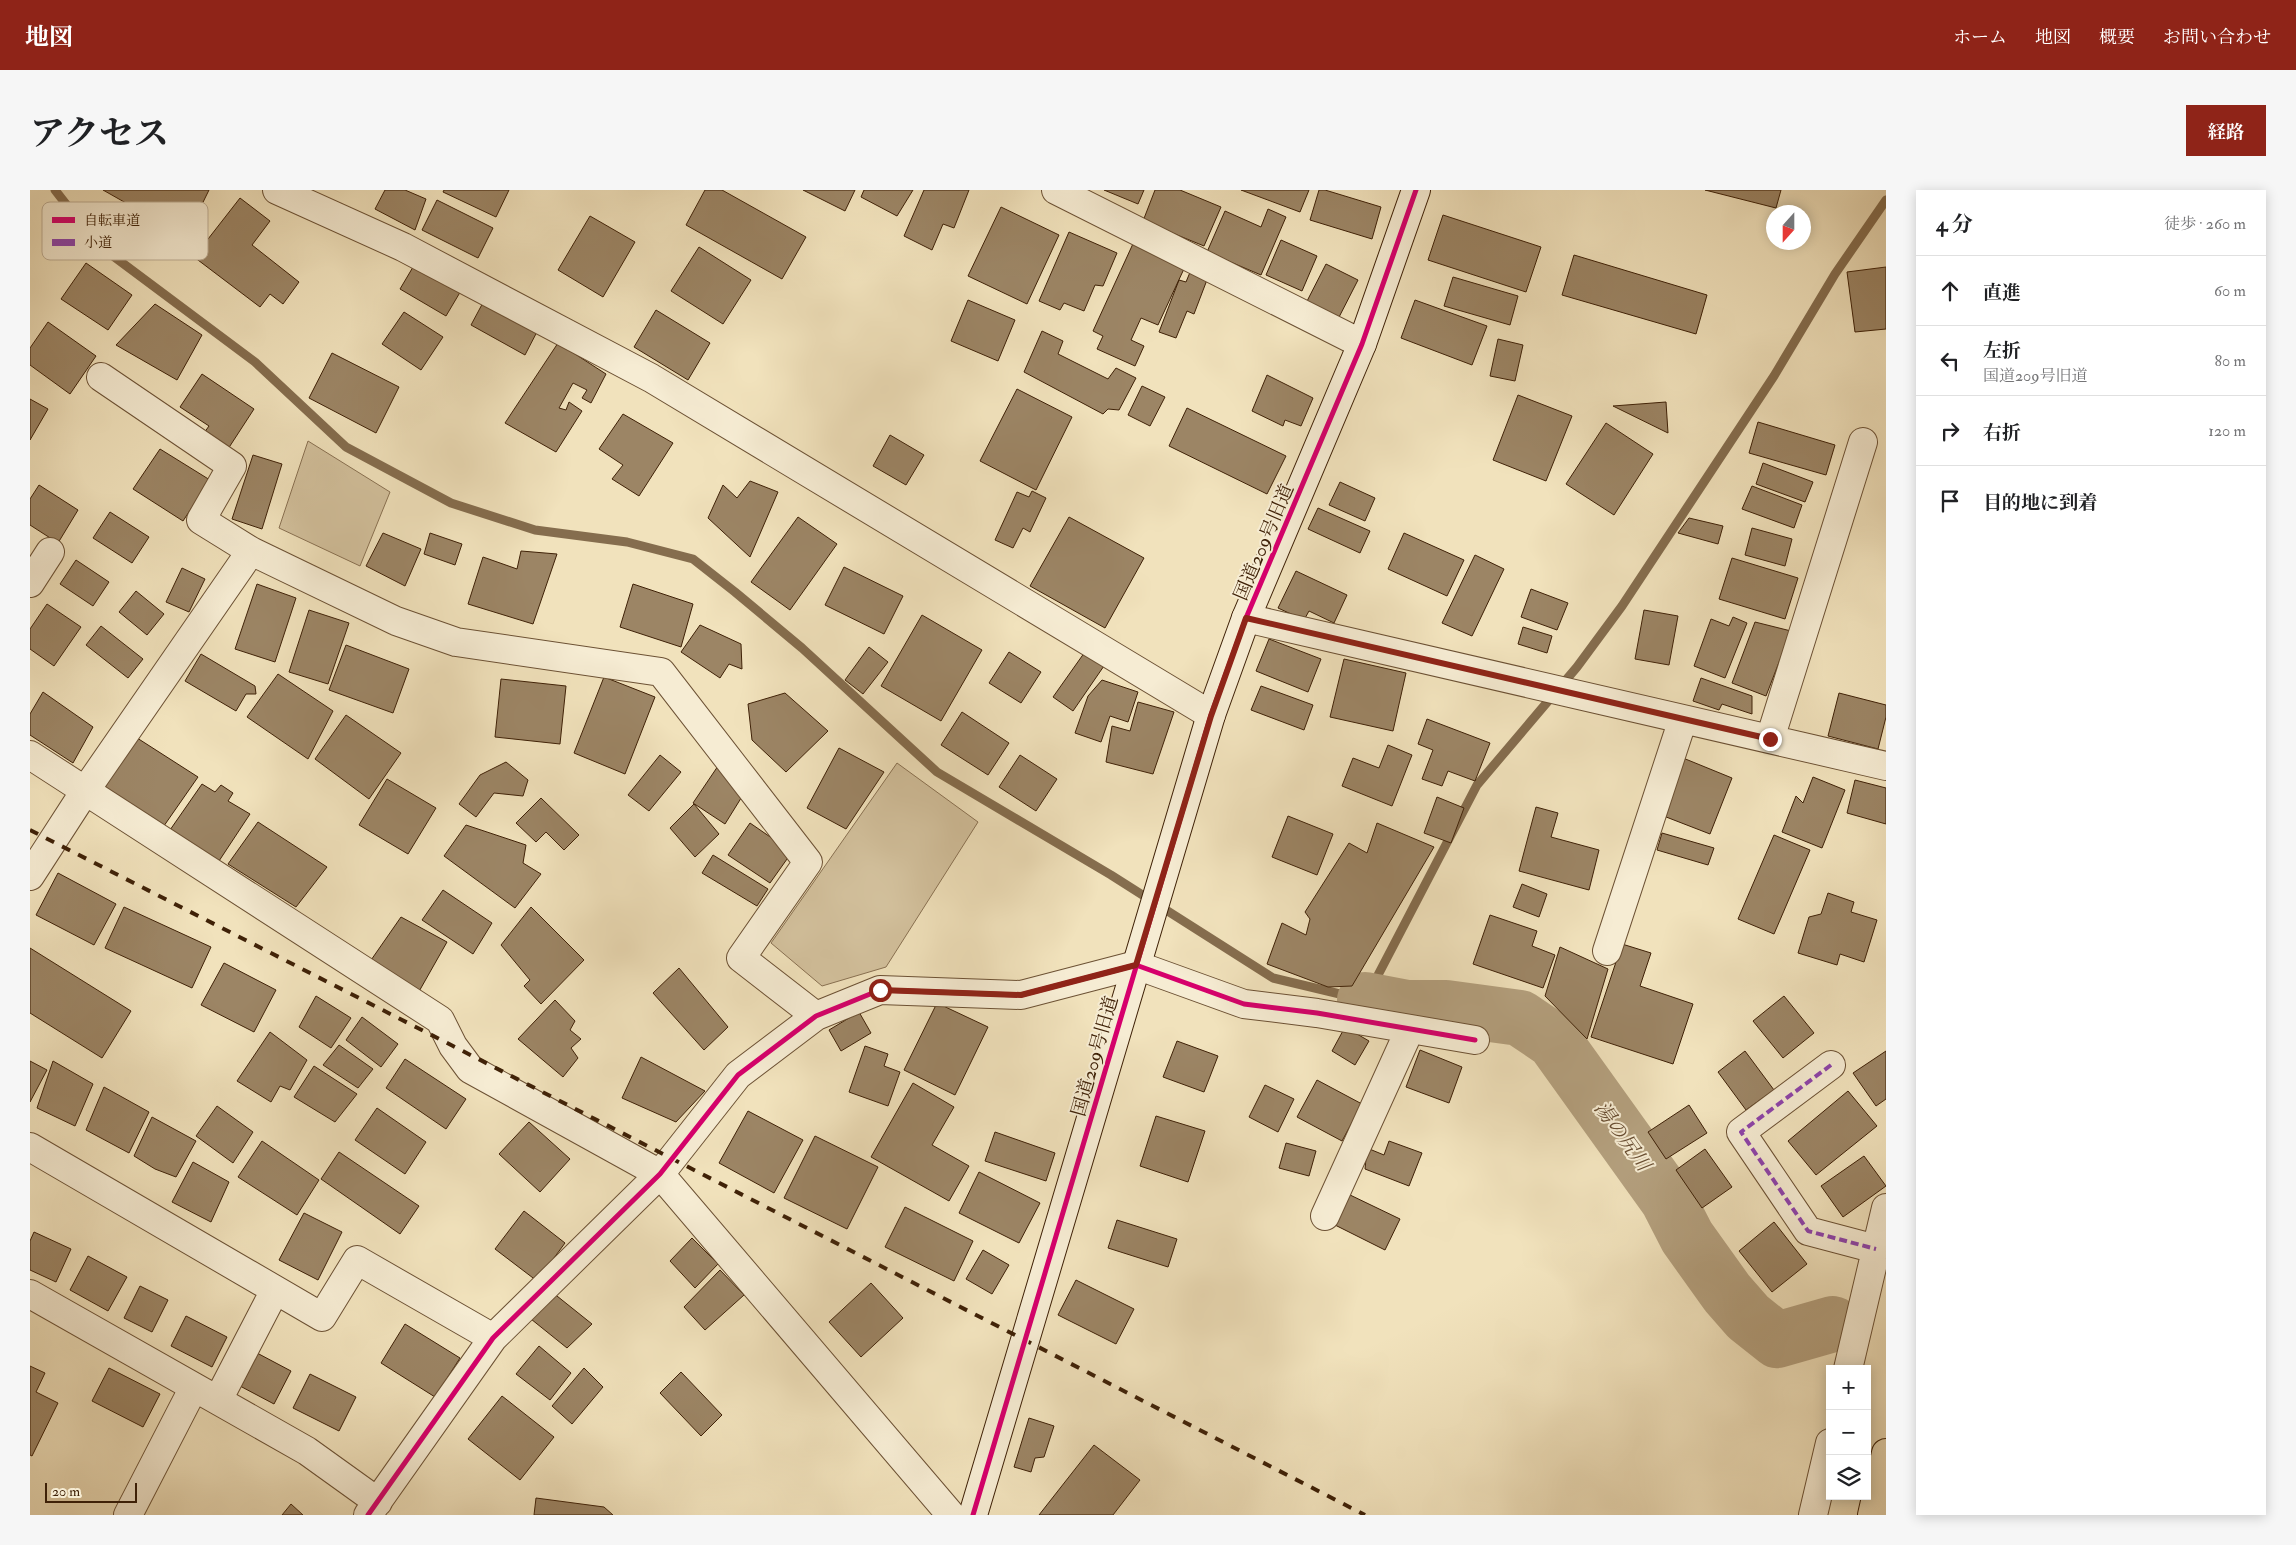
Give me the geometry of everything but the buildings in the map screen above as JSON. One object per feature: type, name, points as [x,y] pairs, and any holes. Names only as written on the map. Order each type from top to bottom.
[{"type":"highway","points":[[1872,1515],[1886,1453]]},
{"type":"street","points":[[278,190],[403,247],[651,378],[1211,716]]},
{"type":"street","points":[[1056,190],[1362,344]]},
{"type":"street","name":"国道209号旧道","points":[[973,1515],[1211,716],[1246,618],[1362,344],[1415,190]]},
{"type":"street","points":[[100,377],[232,466],[200,520],[252,551],[396,621],[456,642],[662,672],[808,862],[740,958],[816,1016]]},
{"type":"street","points":[[1770,739],[1863,442]]},
{"type":"street","points":[[30,876],[85,792],[252,551]]},
{"type":"street","points":[[30,583],[50,552]]},
{"type":"street","points":[[1246,618],[1886,766]]},
{"type":"street","points":[[1607,951],[1683,719]]},
{"type":"street","points":[[30,756],[440,1020],[453,1046],[470,1069],[660,1174],[951,1515]]},
{"type":"street","points":[[30,1294],[307,1450],[373,1509],[493,1338],[660,1174],[738,1075],[816,1016],[880,990],[1021,995],[1136,965],[1244,1004],[1317,1013],[1475,1040]]},
{"type":"street","points":[[1324,1216],[1410,1029]]},
{"type":"street","points":[[1831,1065],[1741,1132],[1808,1231],[1876,1250]]},
{"type":"street","points":[[30,1147],[322,1317],[358,1260],[493,1338]]},
{"type":"street","points":[[1849,1365],[1886,1208]]},
{"type":"street","points":[[218,1400],[275,1290]]},
{"type":"street","points":[[128,1515],[194,1387]]},
{"type":"street","points":[[1813,1515],[1827,1455]]},
{"type":"shaded area","points":[[308,441],[390,492],[360,566],[279,528]]},
{"type":"shaded area","points":[[897,763],[978,822],[886,967],[822,986],[771,943]]},
{"type":"waterway","points":[[55,190],[64,202]]},
{"type":"waterway","points":[[118,260],[255,362],[346,447],[451,503],[535,530],[627,542],[693,559],[802,648],[937,772],[1111,875],[1273,978],[1365,1000],[1477,785],[1577,667],[1622,606],[1774,376],[1835,274],[1886,200]]},
{"type":"waterway","name":"湯の尻川","points":[[1365,1000],[1407,1008],[1446,1008],[1520,1018],[1554,1041],[1668,1200],[1687,1237],[1727,1293],[1748,1317],[1777,1340],[1833,1324]]},
{"type":"railway","points":[[30,830],[1365,1515]]},
{"type":"marked path","points":[[1831,1065],[1741,1132],[1808,1231],[1876,1249]]},
{"type":"cycle path","points":[[973,1515],[1211,715],[1246,618],[1362,344],[1416,190]]},
{"type":"cycle path","points":[[368,1515],[493,1338],[660,1174],[738,1075],[816,1016],[880,990],[1021,995],[1136,965],[1244,1004],[1317,1013],[1475,1040]]},
{"type":"route","points":[[880,990],[1021,995],[1136,965],[1211,716],[1246,618],[1770,739]]}]
